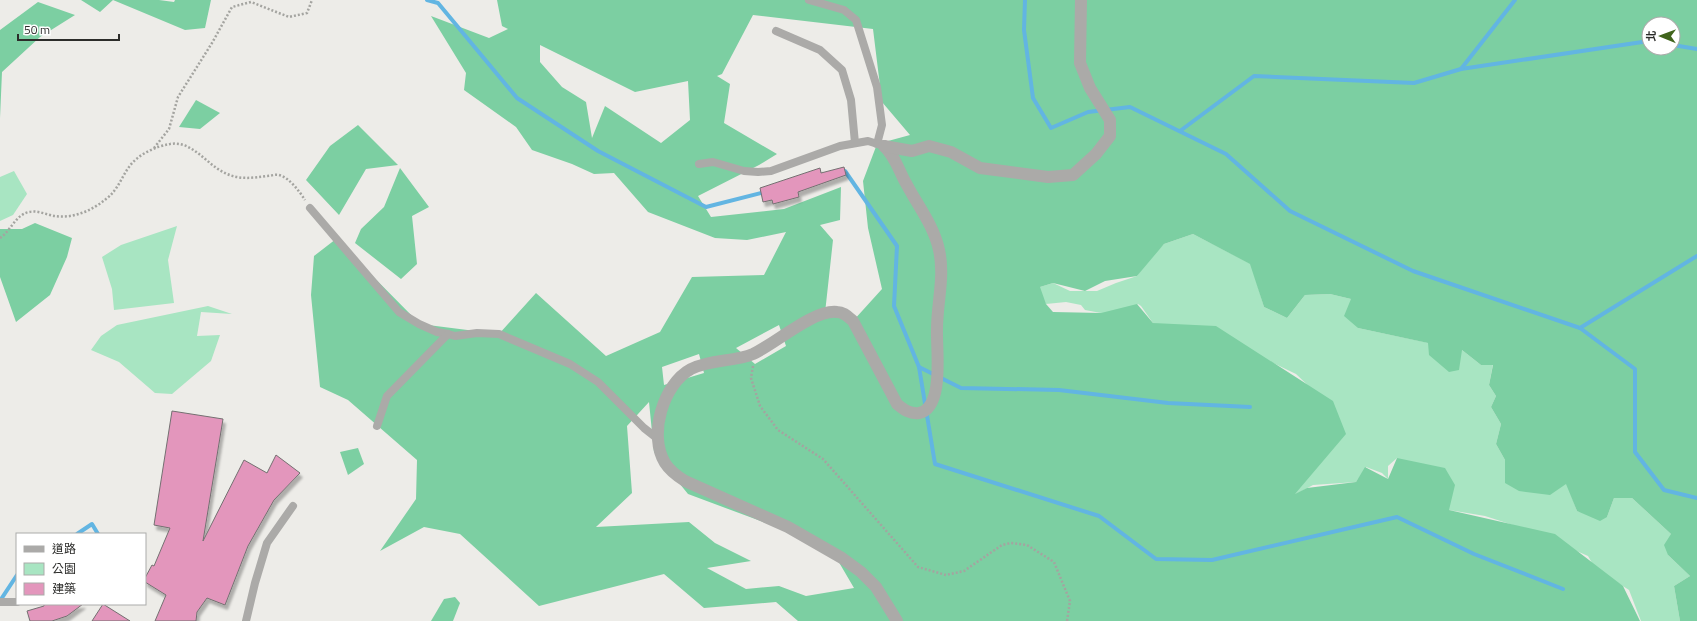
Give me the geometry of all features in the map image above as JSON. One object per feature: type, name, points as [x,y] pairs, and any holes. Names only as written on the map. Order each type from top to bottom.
[{"type":"street","points":[[880,145],[912,151],[929,146],[951,152],[980,168],[1048,177],[1073,175],[1096,154],[1110,136],[1110,120],[1090,88],[1080,63],[1081,0]]},
{"type":"street","points":[[880,145],[893,155],[906,184],[929,222],[940,255],[941,279],[936,330],[936,385],[930,405],[922,412],[917,413],[904,410],[897,404],[853,321],[844,314],[836,312],[812,319],[756,352],[746,356],[707,363],[693,368],[676,380],[663,406],[658,439],[659,451],[665,464],[673,473],[685,481],[801,534],[842,558],[861,572],[876,587],[897,621]]},
{"type":"lane","points":[[699,164],[713,162],[744,171],[771,171],[840,146],[868,141],[880,145],[882,125],[877,86],[856,20],[844,10],[809,0]]},
{"type":"lane","points":[[776,31],[820,50],[842,70],[850,100],[855,143]]},
{"type":"lane","points":[[310,208],[399,312],[437,332],[455,336],[477,333],[499,334],[570,364],[598,382],[644,428],[658,439]]},
{"type":"lane","points":[[377,426],[388,396],[448,334]]},
{"type":"lane","points":[[246,621],[254,583],[267,543],[293,506]]},
{"type":"lane","points":[[4,602],[16,602]]},
{"type":"path","points":[[154,148],[169,129],[178,97],[212,43],[232,7],[251,2],[289,17],[307,13],[312,0]]},
{"type":"path","points":[[0,238],[8,232],[19,216],[29,212],[39,212],[56,216],[70,216],[92,209],[108,198],[122,181],[129,167],[137,159],[154,148],[171,143],[181,144],[191,149],[225,173],[242,179],[278,175],[286,178],[298,189],[310,208]]},
{"type":"path","points":[[756,352],[751,378],[760,406],[778,430],[823,459],[918,567],[946,575],[964,571],[1002,545],[1011,543],[1027,545],[1054,562],[1070,601],[1067,621]]},
{"type":"green space","points":[[81,0],[113,0],[100,12]]},
{"type":"green space","points":[[113,0],[159,0],[174,2],[175,0],[211,0],[205,28],[185,30]]},
{"type":"green space","points":[[497,0],[1697,0],[1697,621],[1680,621],[1674,586],[1690,576],[1668,555],[1664,545],[1671,534],[1632,498],[1614,498],[1607,517],[1600,521],[1577,511],[1566,484],[1550,495],[1519,491],[1505,483],[1505,460],[1496,444],[1501,424],[1491,407],[1496,396],[1489,385],[1493,365],[1481,365],[1462,350],[1459,370],[1449,372],[1429,355],[1428,343],[1358,328],[1344,316],[1351,299],[1330,294],[1305,295],[1287,318],[1264,307],[1250,264],[1193,234],[1164,244],[1137,276],[1105,281],[1085,291],[1053,283],[1040,287],[1046,304],[1053,312],[1101,313],[1137,304],[1153,323],[1216,326],[1333,401],[1346,434],[1295,494],[1307,488],[1356,482],[1365,467],[1388,479],[1397,458],[1445,468],[1455,485],[1449,510],[1555,534],[1623,586],[1640,621],[798,621],[776,602],[704,608],[664,574],[539,606],[460,534],[424,527],[380,551],[416,499],[417,460],[348,400],[320,387],[311,295],[314,256],[336,239],[420,324],[499,334],[536,293],[606,356],[660,332],[692,277],[764,275],[786,232],[747,240],[715,238],[648,212],[614,173],[594,174],[572,164],[532,150],[516,127],[464,90],[466,73],[431,16],[489,38],[508,29],[502,26]],"holes":[[[753,15],[873,29],[882,102],[910,135],[877,144],[863,181],[868,228],[882,289],[853,321],[825,313],[833,240],[820,225],[840,220],[841,187],[784,209],[711,217],[698,196],[759,165],[777,154],[724,123],[730,84],[717,76],[722,74]],[[540,45],[635,92],[688,81],[690,120],[661,143],[605,106],[592,138],[586,102],[562,87],[540,62]],[[779,325],[786,346],[755,364],[736,348]],[[699,354],[704,373],[664,385],[662,367]],[[649,402],[654,452],[688,494],[830,547],[854,588],[806,596],[779,586],[746,589],[707,568],[751,561],[715,543],[689,522],[596,527],[632,493],[627,426]]]},
{"type":"green space","points":[[38,2],[75,15],[40,37],[2,72],[0,118],[0,30]]},
{"type":"green space","points":[[196,100],[220,113],[200,129],[179,127]]},
{"type":"green space","points":[[358,125],[398,165],[366,169],[339,215],[306,180],[330,146]]},
{"type":"green space","points":[[400,168],[429,207],[412,216],[417,264],[401,279],[355,243],[361,229],[384,207]]},
{"type":"green space","points":[[14,171],[27,194],[13,215],[0,221],[0,177]]},
{"type":"green space","points":[[35,223],[72,238],[67,257],[50,295],[16,322],[0,277],[0,229],[22,229]]},
{"type":"green space","points":[[177,226],[168,260],[174,303],[114,310],[112,289],[102,257],[121,245]]},
{"type":"green space","points":[[1193,234],[1251,264],[1264,307],[1287,318],[1305,295],[1330,294],[1351,299],[1358,328],[1462,350],[1481,365],[1493,364],[1489,385],[1496,396],[1491,407],[1501,424],[1496,444],[1505,460],[1505,483],[1567,484],[1577,511],[1607,517],[1614,498],[1632,498],[1671,534],[1668,555],[1690,576],[1674,586],[1680,621],[1641,621],[1629,590],[1595,568],[1588,556],[1531,531],[1485,516],[1449,510],[1397,458],[1388,466],[1388,479],[1382,473],[1366,467],[1356,482],[1313,485],[1287,499],[1337,413],[1296,374],[1246,350],[1153,323],[1138,304],[1117,316],[1085,310],[1081,305],[1066,302],[1046,304],[1038,296],[1040,287],[1053,283],[1070,291],[1097,291],[1137,276],[1147,261],[1164,244]]},
{"type":"green space","points":[[208,306],[232,314],[201,312],[197,336],[220,335],[211,361],[172,394],[155,393],[119,362],[91,350],[101,336],[117,325]]},
{"type":"green space","points":[[358,448],[364,464],[348,475],[340,452]]},
{"type":"green space","points":[[455,597],[460,603],[453,621],[431,621],[444,599]]},
{"type":"building","points":[[844,167],[846,175],[798,192],[799,197],[773,204],[772,200],[763,202],[760,188],[820,168],[821,173]]},
{"type":"building","points":[[172,411],[223,419],[203,541],[244,460],[267,473],[276,455],[300,473],[274,500],[248,546],[225,605],[207,598],[197,612],[196,621],[155,621],[166,595],[146,583],[146,576],[152,565],[154,566],[170,528],[154,525]]},
{"type":"building","points":[[82,605],[67,616],[52,621],[30,621],[27,611],[44,606]]},
{"type":"building","points":[[102,605],[105,605],[130,621],[92,621]]},
{"type":"waterway","points":[[427,0],[438,3],[517,98],[598,151],[706,207],[765,192]]},
{"type":"waterway","points":[[1025,0],[1024,30],[1033,98],[1051,128],[1088,112],[1130,107],[1226,154],[1290,211],[1413,271],[1580,328],[1697,256]]},
{"type":"waterway","points":[[1180,131],[1254,76],[1414,83],[1461,69],[1515,0]]},
{"type":"waterway","points":[[1461,69],[1641,42]]},
{"type":"waterway","points":[[1681,46],[1697,49]]},
{"type":"waterway","points":[[841,172],[845,171],[897,246],[894,306],[919,367],[935,464],[1099,516],[1156,559],[1212,560],[1397,517],[1474,554],[1563,589]]},
{"type":"waterway","points":[[1580,328],[1635,369],[1635,452],[1664,490],[1697,498]]},
{"type":"waterway","points":[[919,367],[961,388],[1059,390],[1168,403],[1250,407]]},
{"type":"waterway","points":[[78,533],[92,524],[97,533]]},
{"type":"waterway","points":[[0,601],[16,577]]}]
